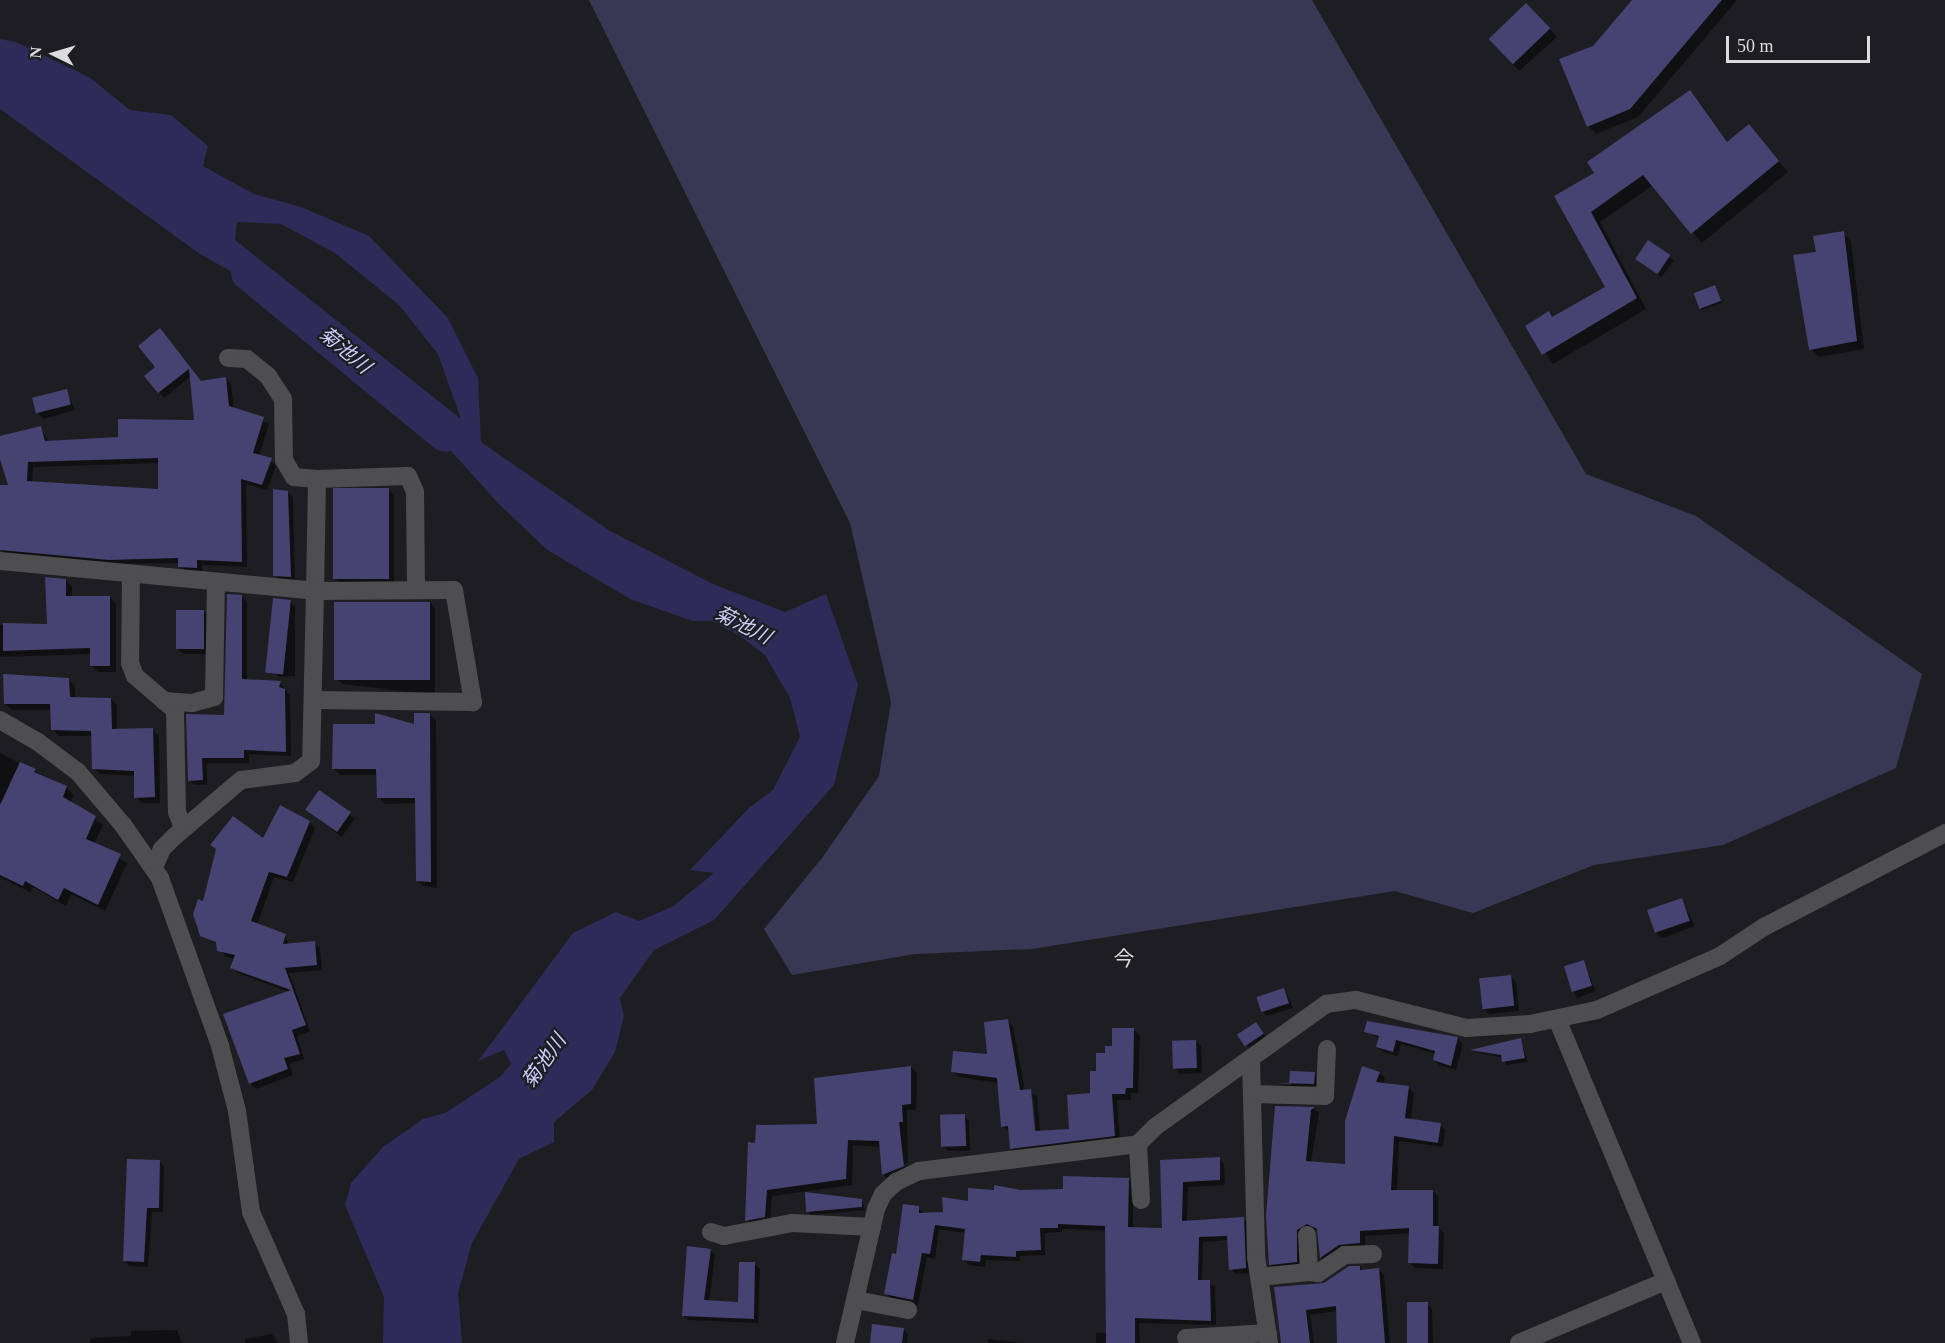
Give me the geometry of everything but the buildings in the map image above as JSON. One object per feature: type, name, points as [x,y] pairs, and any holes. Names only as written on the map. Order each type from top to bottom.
[{"type":"street","points":[[228,358],[247,359],[268,376],[283,399],[284,460],[294,477],[317,479],[408,476],[415,492],[416,590]]},
{"type":"street","points":[[154,867],[162,849],[183,828],[241,780],[295,773],[311,761],[317,479]]},
{"type":"street","points":[[0,561],[315,591],[454,590],[473,702],[313,700]]},
{"type":"street","points":[[131,574],[130,663],[135,676],[175,710],[177,812],[183,828]]},
{"type":"street","points":[[164,701],[192,703],[214,697],[216,583]]},
{"type":"street","points":[[0,720],[38,742],[78,772],[154,867],[220,1046],[237,1111],[254,1221],[296,1314],[299,1343]]},
{"type":"street","points":[[845,1343],[872,1227],[883,1194],[896,1182],[919,1171],[1138,1144],[1155,1127],[1326,1004],[1356,1000],[1467,1028],[1557,1019],[1597,1010],[1720,956],[1764,927],[1945,833]]},
{"type":"street","points":[[1557,1019],[1692,1343]]},
{"type":"street","points":[[1252,1094],[1325,1096],[1327,1049]]},
{"type":"street","points":[[1186,1338],[1269,1338],[1259,1277],[1251,1060]]},
{"type":"street","points":[[1138,1144],[1141,1200]]},
{"type":"street","points":[[711,1232],[724,1236],[792,1222],[872,1227]]},
{"type":"street","points":[[1307,1235],[1309,1272]]},
{"type":"street","points":[[1259,1277],[1318,1273],[1345,1255],[1373,1254]]},
{"type":"street","points":[[1519,1343],[1666,1281]]},
{"type":"street","points":[[856,1300],[908,1310]]},
{"type":"shaded area","points":[[589,0],[1312,0],[1586,474],[1696,516],[1922,674],[1896,768],[1723,845],[1594,865],[1473,913],[1395,891],[1032,949],[915,954],[792,975],[764,929],[822,858],[879,776],[891,702],[850,523]]},
{"type":"water","points":[[0,39],[16,42],[89,77],[130,110],[171,115],[208,146],[203,166],[254,194],[301,207],[369,236],[448,318],[478,378],[481,442],[610,531],[713,584],[785,612],[826,594],[858,685],[834,785],[714,920],[654,950],[620,998],[624,1016],[615,1052],[592,1090],[554,1122],[554,1142],[519,1159],[472,1243],[458,1293],[462,1343],[383,1343],[384,1297],[345,1205],[351,1183],[383,1147],[423,1119],[445,1113],[500,1077],[511,1064],[504,1050],[478,1061],[573,933],[616,912],[639,921],[672,907],[714,873],[690,870],[750,807],[773,790],[800,737],[790,698],[765,655],[740,636],[712,621],[693,621],[630,599],[546,549],[498,503],[348,337],[200,254],[0,109]],"holes":[[[237,222],[281,224],[335,253],[399,305],[438,354],[461,419],[235,240]]]},
{"type":"waterway","name":"菊池川","points":[[248,273],[445,435]]},
{"type":"district","name":"今","points":[[1124,959]]}]
